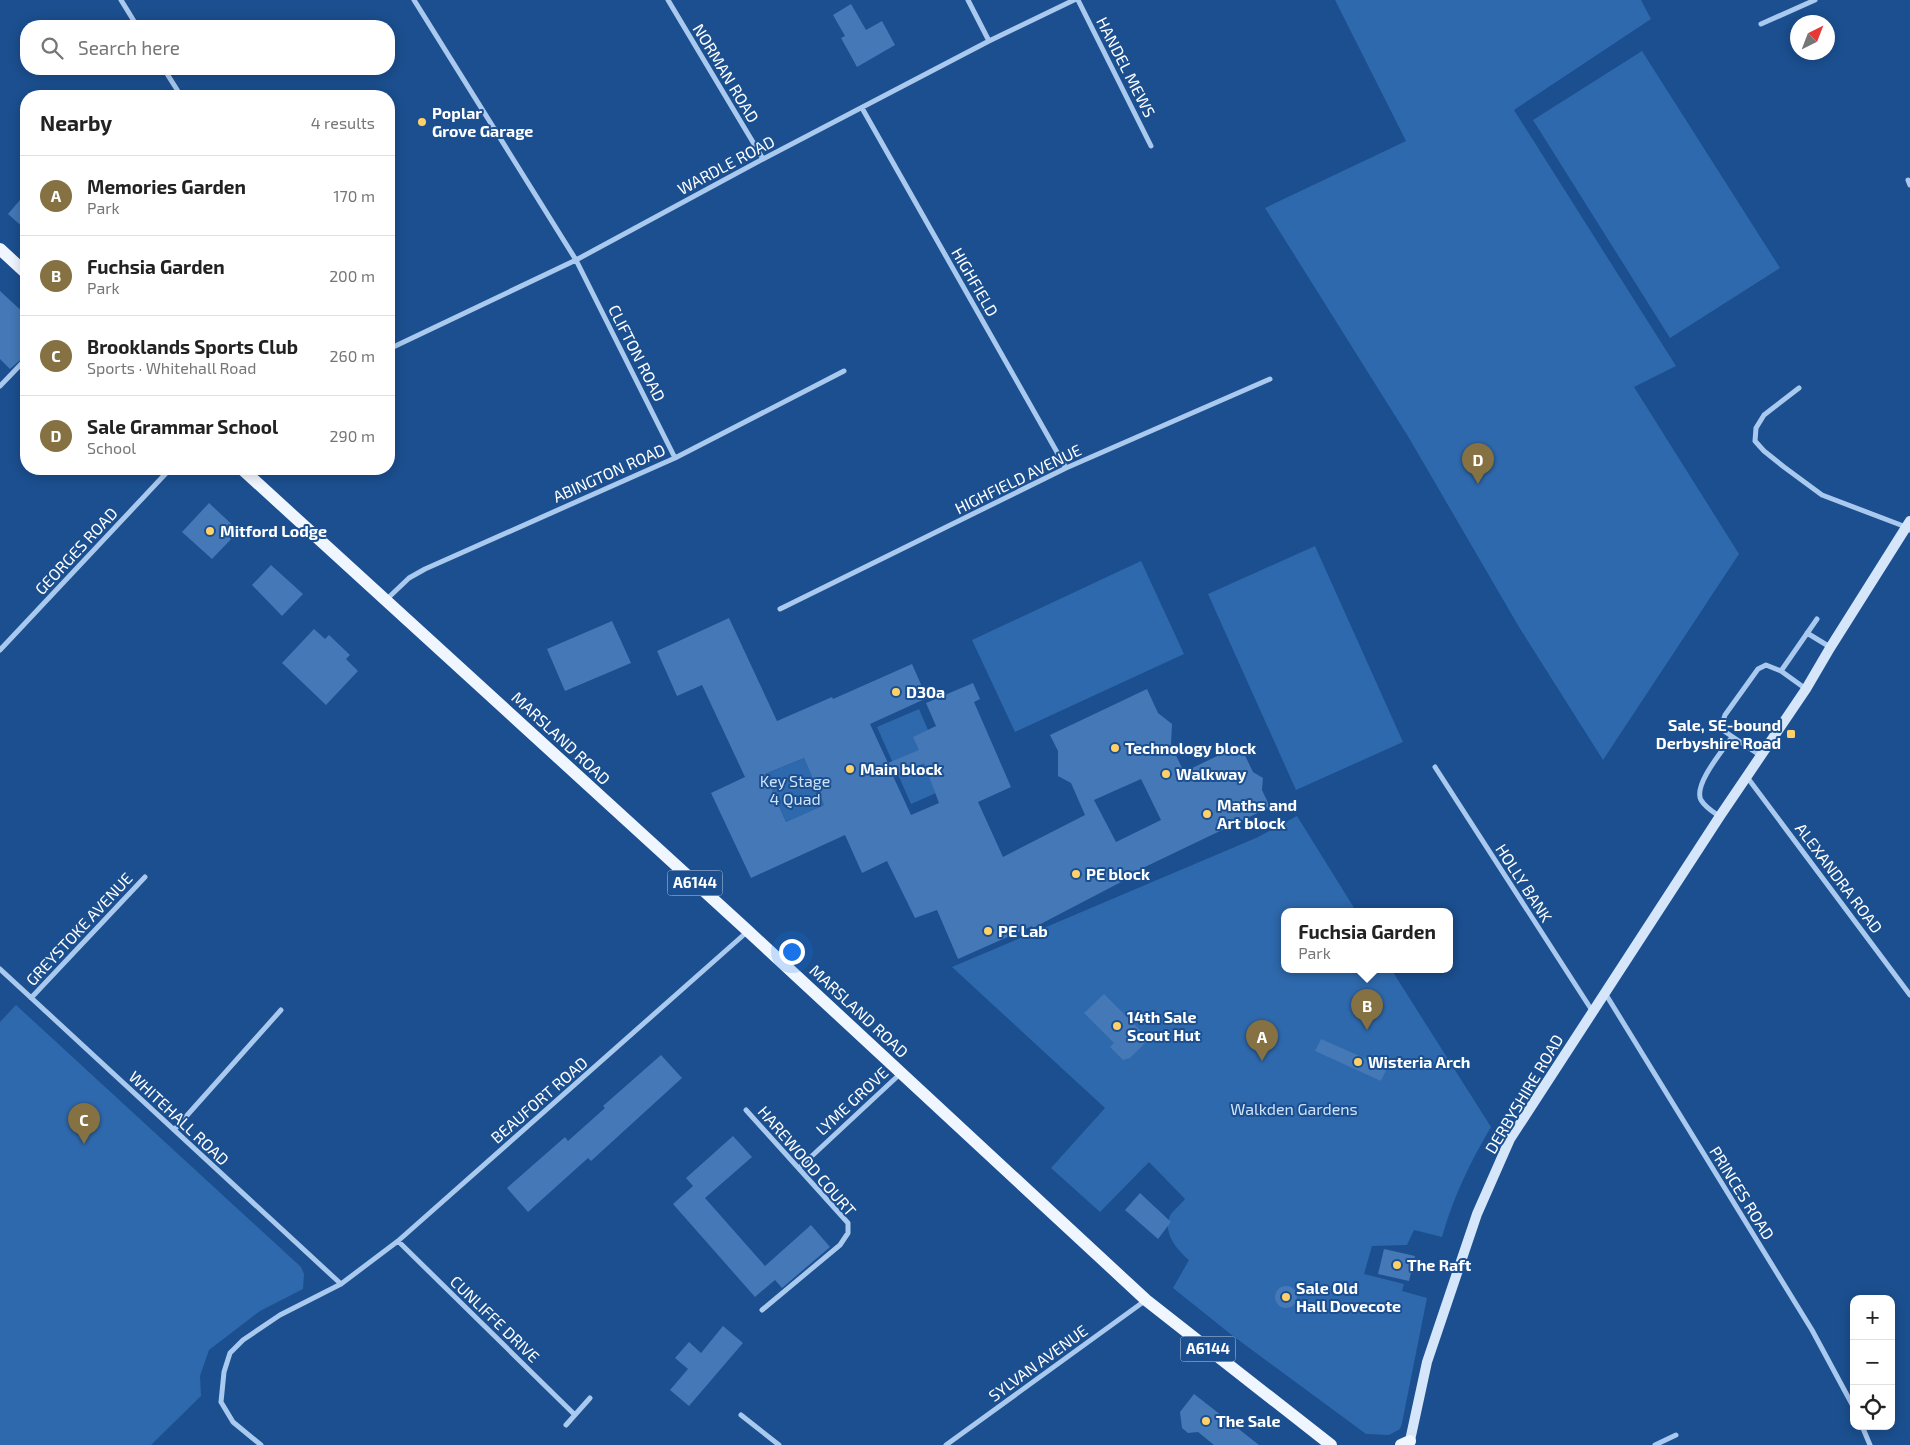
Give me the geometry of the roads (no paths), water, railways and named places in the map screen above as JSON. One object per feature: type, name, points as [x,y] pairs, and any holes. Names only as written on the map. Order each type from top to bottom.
[{"type":"main road","points":[[0,249],[20,267]]},
{"type":"main road","name":"MARSLAND ROAD","points":[[249,475],[387,599],[1146,1300],[1326,1444]]},
{"type":"street","points":[[121,0],[134,20]]},
{"type":"street","name":"CLIFTON ROAD","points":[[414,0],[576,260],[675,458]]},
{"type":"street","name":"NORMAN ROAD","points":[[668,0],[763,159]]},
{"type":"street","points":[[968,0],[989,41]]},
{"type":"street","name":"WARDLE ROAD","points":[[395,346],[576,260],[763,159],[989,41],[1074,0]]},
{"type":"street","name":"HANDEL MEWS","points":[[1078,0],[1152,146]]},
{"type":"street","points":[[1761,24],[1815,0]]},
{"type":"street","points":[[168,75],[176,90]]},
{"type":"street","name":"HIGHFIELD","points":[[862,108],[1066,468]]},
{"type":"street","points":[[0,386],[20,365]]},
{"type":"street","name":"ABINGTON ROAD","points":[[387,599],[409,578],[425,569],[675,458],[844,371]]},
{"type":"street","name":"HIGHFIELD AVENUE","points":[[780,610],[1066,468],[1270,379]]},
{"type":"street","points":[[1799,388],[1764,415],[1756,428],[1755,441],[1784,468],[1822,495],[1909,526]]},
{"type":"street","name":"GEORGES ROAD","points":[[0,650],[164,475]]},
{"type":"street","name":"DERBYSHIRE ROAD","points":[[1406,1444],[1427,1362],[1476,1214],[1510,1139],[1720,816],[1806,689],[1830,648],[1909,526]]},
{"type":"street","points":[[1781,671],[1817,619]]},
{"type":"street","points":[[1807,633],[1830,648]]},
{"type":"street","points":[[1761,756],[1724,731],[1722,724],[1725,715],[1758,669],[1766,665],[1781,671],[1806,689]]},
{"type":"street","points":[[1720,816],[1705,805],[1700,799],[1699,791],[1703,781],[1732,737]]},
{"type":"street","name":"HOLLY BANK","points":[[1435,766],[1592,1012]]},
{"type":"street","name":"ALEXANDRA ROAD","points":[[1747,776],[1910,995]]},
{"type":"street","name":"GREYSTOKE AVENUE","points":[[31,998],[145,876]]},
{"type":"street","name":"BEAUFORT ROAD","points":[[261,1445],[233,1422],[221,1402],[224,1372],[230,1353],[243,1340],[280,1315],[342,1284],[398,1241],[748,931]]},
{"type":"street","name":"WHITEHALL ROAD","points":[[0,969],[342,1284]]},
{"type":"street","name":"PRINCES ROAD","points":[[1605,994],[1812,1330],[1850,1401]]},
{"type":"street","points":[[174,1130],[281,1010]]},
{"type":"street","name":"LYME GROVE","points":[[799,1168],[901,1072]]},
{"type":"street","name":"HAREWOOD COURT","points":[[746,1110],[848,1223],[848,1233],[840,1245],[762,1310]]},
{"type":"street","name":"CUNLIFFE DRIVE","points":[[398,1241],[575,1415]]},
{"type":"street","name":"SYLVAN AVENUE","points":[[946,1445],[1146,1300]]},
{"type":"street","points":[[566,1425],[590,1398]]},
{"type":"street","points":[[741,1415],[779,1445]]},
{"type":"street","points":[[1864,1430],[1870,1445]]},
{"type":"street","points":[[1655,1445],[1676,1435]]},
{"type":"place","name":"Poplar Grove Garage","points":[[422,122]]},
{"type":"place","name":"Sale Grammar School","points":[[1478,484]]},
{"type":"place","name":"Mitford Lodge","points":[[210,531]]},
{"type":"place","name":"D30a","points":[[896,692]]},
{"type":"place","name":"Sale, SE-bound Derbyshire Road","points":[[1791,734]]},
{"type":"place","name":"Technology block","points":[[1115,748]]},
{"type":"place","name":"Main block","points":[[850,769]]},
{"type":"place","name":"Walkway","points":[[1166,774]]},
{"type":"place","name":"Maths and Art block","points":[[1207,814]]},
{"type":"place","name":"PE block","points":[[1076,874]]},
{"type":"place","name":"PE Lab","points":[[988,931]]},
{"type":"place","name":"14th Sale Scout Hut","points":[[1117,1026]]},
{"type":"place","name":"Fuchsia Garden","points":[[1367,1030]]},
{"type":"place","name":"Memories Garden","points":[[1262,1061]]},
{"type":"place","name":"Wisteria Arch","points":[[1358,1062]]},
{"type":"place","name":"Brooklands Sports Club","points":[[84,1144]]},
{"type":"place","name":"The Raft","points":[[1397,1265]]},
{"type":"place","name":"Sale Old Hall Dovecote","points":[[1286,1297]]},
{"type":"place","name":"The Sale","points":[[1206,1421]]},
{"type":"park label","name":"Key Stage 4 Quad","points":[[795,790]]},
{"type":"park label","name":"Walkden Gardens","points":[[1294,1109]]}]
